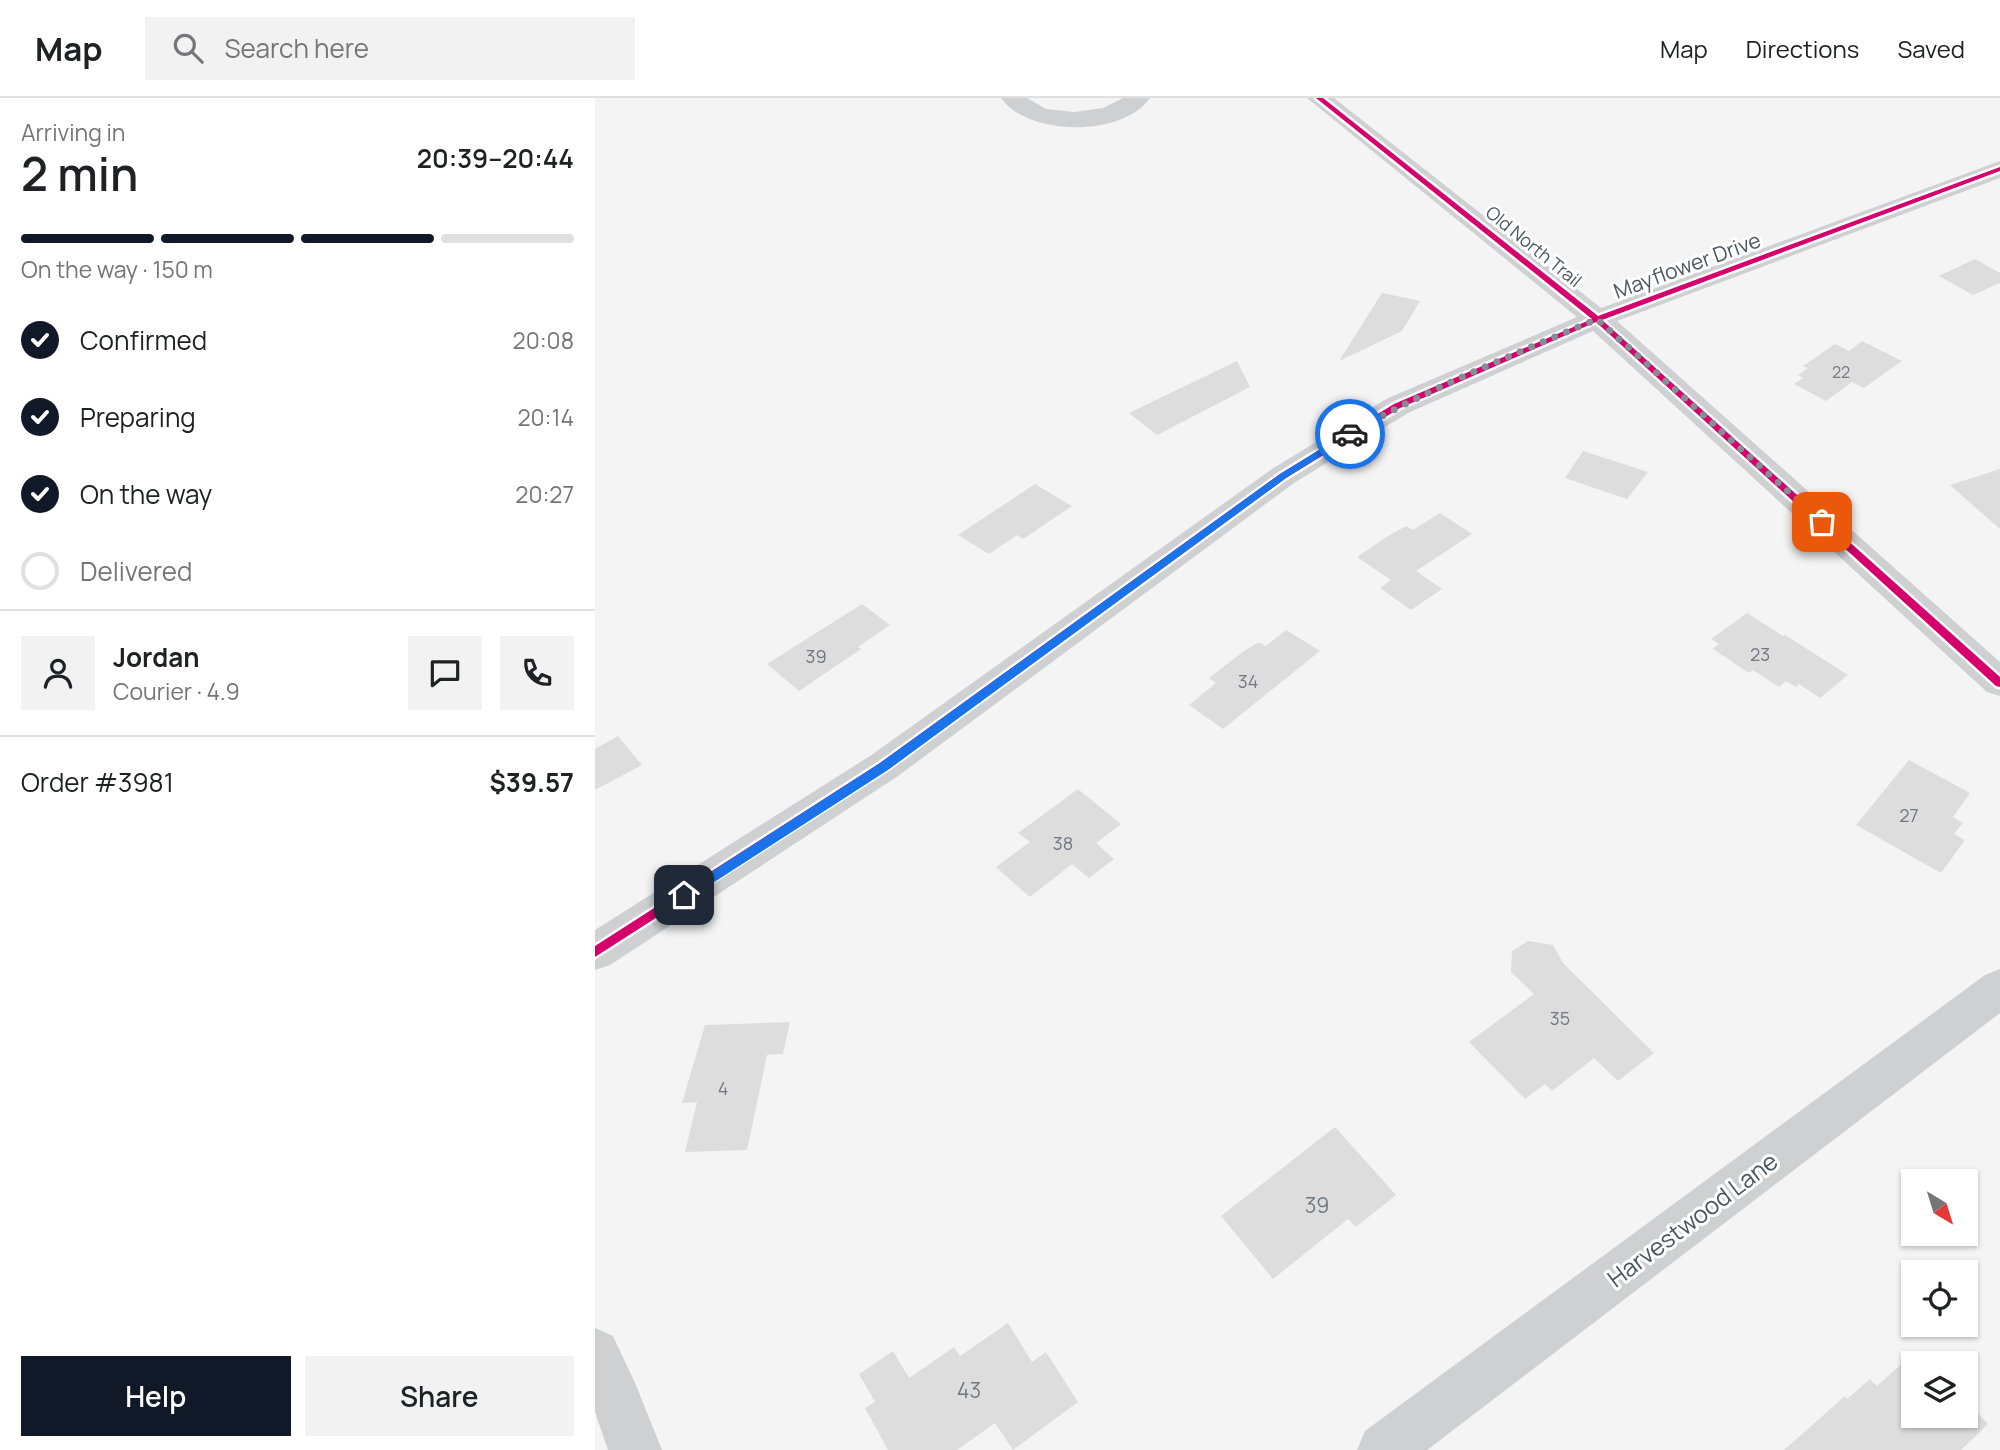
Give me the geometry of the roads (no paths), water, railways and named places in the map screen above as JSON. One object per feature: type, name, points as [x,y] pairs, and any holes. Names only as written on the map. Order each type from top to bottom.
[{"type":"street","points":[[1013,98],[1018,105],[1036,115],[1068,120],[1104,116],[1127,107],[1138,98]]},
{"type":"street","name":"Old North Trail","points":[[1319,98],[1597,319],[2000,683]]},
{"type":"street","name":"Mayflower Drive","points":[[595,952],[884,766],[1283,476],[1397,406],[1597,319],[2000,169]]},
{"type":"street","name":"Harvestwood Lane","points":[[1384,1450],[2000,988]]},
{"type":"street","points":[[595,1354],[617,1401],[635,1450]]}]
